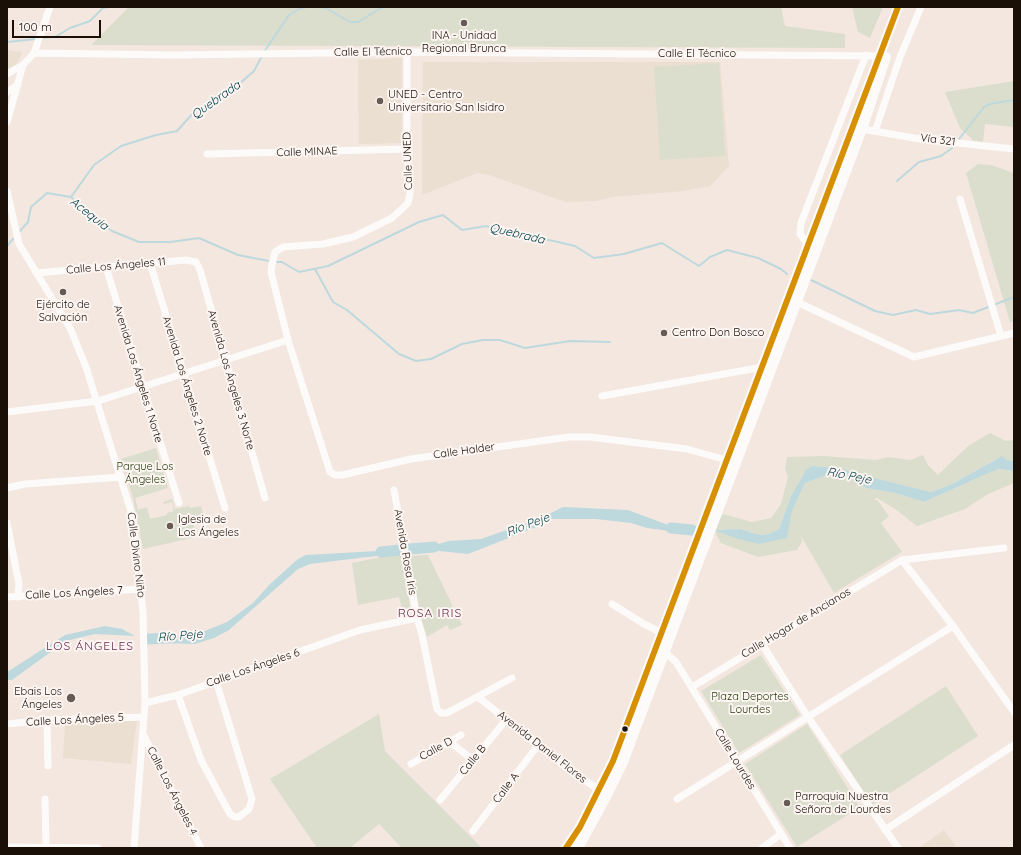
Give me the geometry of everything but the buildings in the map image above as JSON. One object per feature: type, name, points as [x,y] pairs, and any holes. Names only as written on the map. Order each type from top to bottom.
[{"type":"highway","points":[[582,846],[604,793],[613,761],[668,616],[797,302],[862,128],[880,56],[898,7]]},
{"type":"highway","points":[[566,848],[604,793],[623,762],[732,462],[763,367],[808,245],[843,152],[872,89],[905,7]]},
{"type":"highway","points":[[880,56],[894,35]]},
{"type":"highway","points":[[843,152],[854,132],[862,128]]},
{"type":"street","points":[[7,74],[23,65],[34,53],[50,7]]},
{"type":"street","points":[[875,131],[900,58],[921,7]]},
{"type":"street","name":"Calle El Técnico","points":[[34,53],[173,55],[407,52],[880,56]]},
{"type":"street","name":"Calle UNED","points":[[288,340],[271,272],[275,252],[283,247],[340,241],[366,232],[400,213],[408,203],[410,193],[407,149],[407,52]]},
{"type":"street","points":[[808,245],[800,234],[801,223],[866,55]]},
{"type":"street","points":[[7,122],[23,65]]},
{"type":"street","points":[[7,92],[18,85]]},
{"type":"street","name":"Vía 321","points":[[862,128],[920,139],[1014,149]]},
{"type":"street","name":"Calle MINAE","points":[[207,154],[407,149]]},
{"type":"street","name":"Calle Divino Niño","points":[[7,192],[19,244],[70,328],[98,401],[133,518],[141,589],[145,703],[134,848]]},
{"type":"street","points":[[960,199],[1001,336]]},
{"type":"street","name":"Calle Los Ángeles 11","points":[[36,273],[186,260],[196,262]]},
{"type":"street","name":"Avenida Los Ángeles 3 Norte","points":[[196,262],[200,270],[265,498]]},
{"type":"street","name":"Avenida Los Ángeles 2 Norte","points":[[150,263],[225,508]]},
{"type":"street","name":"Avenida Los Ángeles 1 Norte","points":[[106,268],[179,504]]},
{"type":"street","points":[[797,302],[914,358],[1014,333]]},
{"type":"street","points":[[7,412],[98,401],[288,340]]},
{"type":"street","name":"Calle Halder","points":[[288,340],[330,472],[335,475],[342,475],[411,459],[569,436],[590,437],[687,449],[732,462]]},
{"type":"street","points":[[602,396],[763,367]]},
{"type":"street","points":[[7,488],[25,484],[121,477]]},
{"type":"street","name":"Avenida Rosa Iris","points":[[394,490],[416,618],[422,635],[437,709],[441,713],[447,713],[478,697]]},
{"type":"street","points":[[7,523],[18,584],[18,597]]},
{"type":"street","points":[[902,560],[1004,548]]},
{"type":"street","points":[[902,560],[953,626],[1014,712]]},
{"type":"street","name":"Calle Hogar de Ancianos","points":[[692,687],[902,560]]},
{"type":"street","name":"Calle Los Ángeles 7","points":[[7,597],[141,589]]},
{"type":"street","points":[[612,604],[644,624],[662,633]]},
{"type":"street","points":[[648,671],[654,668],[658,658],[664,652],[664,641],[669,626],[668,616]]},
{"type":"street","name":"Calle Los Ángeles 6","points":[[145,703],[178,695],[360,630],[416,618]]},
{"type":"street","points":[[677,799],[953,626]]},
{"type":"street","points":[[762,644],[808,716],[898,848]]},
{"type":"street","name":"Calle Lourdes","points":[[664,652],[676,662],[790,848]]},
{"type":"street","points":[[478,697],[512,678]]},
{"type":"street","points":[[178,695],[201,760],[230,814],[235,817],[239,817],[249,809],[252,799],[216,681]]},
{"type":"street","name":"Avenida Daniel Flores","points":[[478,697],[538,745],[604,793]]},
{"type":"street","name":"Calle Los Ángeles 5","points":[[7,724],[47,720],[144,717]]},
{"type":"street","points":[[47,720],[48,766]]},
{"type":"street","name":"Calle B","points":[[440,800],[506,720]]},
{"type":"street","name":"Calle Los Ángeles 4","points":[[143,735],[201,848]]},
{"type":"street","name":"Calle D","points":[[411,764],[461,735]]},
{"type":"street","points":[[450,742],[473,760]]},
{"type":"street","name":"Calle A","points":[[473,831],[538,745]]},
{"type":"street","points":[[885,830],[1014,745]]},
{"type":"street","points":[[45,799],[46,847]]},
{"type":"street","points":[[762,848],[781,834]]},
{"type":"street","points":[[7,847],[98,848]]},
{"type":"shaded area","points":[[7,50],[23,52],[16,65],[7,70]]},
{"type":"shaded area","name":"UNED - Centro Universitario San Isidro","points":[[402,58],[402,143],[359,144],[358,60]]},
{"type":"shaded area","points":[[423,62],[720,62],[729,166],[710,186],[683,191],[612,197],[596,201],[566,202],[489,175],[477,173],[422,195]]},
{"type":"shaded area","points":[[65,721],[137,721],[131,764],[63,758]]},
{"type":"shaded area","points":[[944,830],[957,848],[919,848]]},
{"type":"green space","name":"INA - Unidad Regional Brunca","points":[[129,7],[781,7],[785,26],[845,34],[845,48],[91,45]]},
{"type":"green space","points":[[852,7],[883,7],[870,38],[858,32]]},
{"type":"green space","points":[[719,63],[725,156],[660,160],[654,67]]},
{"type":"green space","points":[[1014,81],[1014,127],[985,124],[983,142],[974,141],[960,128],[945,92]]},
{"type":"green space","points":[[978,164],[991,165],[1014,173],[1014,321],[1010,322],[966,173]]},
{"type":"green space","points":[[990,433],[1006,441],[1014,440],[1014,461],[1007,460],[1002,457],[998,458],[952,484],[931,492],[856,474],[840,468],[811,466],[806,470],[791,496],[779,529],[769,534],[759,535],[786,538],[792,511],[805,483],[833,473],[852,478],[866,488],[895,493],[924,502],[998,469],[1014,471],[1014,483],[988,494],[965,509],[917,526],[895,509],[877,498],[874,499],[878,501],[889,516],[881,523],[902,552],[834,593],[801,536],[802,542],[797,550],[758,557],[721,543],[714,530],[717,520],[723,514],[752,522],[771,518],[781,504],[788,477],[785,469],[787,457],[824,456],[875,460],[889,457],[910,460],[923,455],[928,465],[938,475],[968,446]],"holes":[[[741,529],[759,535],[715,530]]]},
{"type":"green space","name":"Parque Los Ángeles","points":[[156,448],[168,488],[135,498],[138,510],[147,507],[150,519],[167,515],[167,513],[174,511],[172,502],[164,504],[163,502],[172,499],[175,509],[189,506],[190,508],[201,506],[205,522],[202,523],[201,519],[193,521],[196,537],[143,549],[133,498],[121,459]]},
{"type":"green space","points":[[401,553],[411,612],[403,613],[399,597],[358,605],[352,563]]},
{"type":"green space","points":[[428,555],[462,625],[450,630],[447,625],[427,637],[421,618],[409,556]]},
{"type":"green space","name":"Plaza Deportes Lourdes","points":[[761,655],[800,715],[739,753],[701,691]]},
{"type":"green space","points":[[946,686],[978,736],[872,805],[840,755]]},
{"type":"green space","points":[[379,714],[385,751],[482,848],[402,848],[379,824],[350,848],[317,848],[270,779]]},
{"type":"green space","points":[[807,724],[860,807],[797,847],[745,764]]},
{"type":"water","points":[[1002,456],[1007,460],[1014,461],[1014,471],[998,469],[924,502],[895,493],[866,488],[852,478],[833,473],[805,483],[792,511],[787,538],[759,544],[735,538],[714,530],[741,529],[759,535],[769,534],[779,529],[791,496],[806,470],[811,466],[840,468],[857,474],[931,492],[952,484]]},
{"type":"water","points":[[563,507],[628,510],[668,525],[679,525],[685,531],[677,532],[647,528],[631,523],[596,519],[552,519],[534,528],[468,554],[420,549],[449,541],[481,539],[541,518]]},
{"type":"water","points":[[395,550],[384,555],[310,564],[298,569],[229,630],[214,638],[195,644],[161,643],[152,639],[200,633],[227,622],[253,603],[270,584],[298,559],[306,555]]},
{"type":"water","points":[[105,626],[122,629],[135,636],[95,634],[66,641],[12,680],[7,680],[7,672],[65,635]]},
{"type":"waterway","name":"Quebrada","points":[[41,38],[55,37],[70,28],[90,21],[103,8],[109,7]]},
{"type":"waterway","name":"Quebrada","points":[[264,52],[289,15],[299,9],[307,7]]},
{"type":"waterway","name":"Quebrada","points":[[319,7],[326,8],[350,22],[358,22],[383,7]]},
{"type":"waterway","name":"Quebrada","points":[[7,42],[36,39]]},
{"type":"waterway","name":"Quebrada","points":[[71,197],[94,165],[121,146],[156,135],[177,131],[194,112],[238,85],[254,71],[262,56]]},
{"type":"waterway","points":[[959,139],[984,107],[990,104],[1014,100]]},
{"type":"waterway","points":[[897,181],[919,162],[941,156],[952,148]]},
{"type":"waterway","name":"Acequia","points":[[20,231],[28,222],[31,207],[47,193],[71,197],[89,215],[112,231],[139,242],[170,242],[199,238],[238,255],[269,261]]},
{"type":"waterway","name":"Quebrada","points":[[277,262],[282,262],[299,272],[328,266],[419,222],[443,215],[462,230],[486,226],[517,236],[549,240],[575,246],[594,258],[624,254],[662,243],[699,266],[710,257],[727,250],[758,258],[781,269],[787,274]]},
{"type":"waterway","name":"Acequia","points":[[7,246],[13,239]]},
{"type":"waterway","name":"Quebrada","points":[[315,269],[333,302],[347,310],[399,354],[416,361],[431,359],[462,344],[483,340],[500,340],[525,348],[570,341],[610,342]]},
{"type":"waterway","points":[[811,280],[875,311],[893,315],[916,310],[930,314],[959,310],[973,313],[1014,297]]},
{"type":"waterway","name":"Río Peje","points":[[671,528],[692,530]]},
{"type":"waterway","name":"Río Peje","points":[[410,549],[434,547]]},
{"type":"waterway","name":"Río Peje","points":[[381,552],[400,550]]},
{"type":"waterway","name":"Río Peje","points":[[148,639],[167,638]]},
{"type":"transit line","points":[[566,848],[580,827],[613,761],[898,7]]},
{"type":"place","name":"INA - Unidad Regional Brunca","points":[[464,23]]},
{"type":"place","name":"UNED - Centro Universitario San Isidro","points":[[380,101]]},
{"type":"place","name":"Ejército de Salvación","points":[[63,292]]},
{"type":"place","name":"Centro Don Bosco","points":[[664,333]]},
{"type":"place","name":"Iglesia de Los Ángeles","points":[[170,526]]},
{"type":"place","name":"Ebais Los Ángeles","points":[[71,698]]},
{"type":"place","name":"Parroquia Nuestra Señora de Lourdes","points":[[787,803]]},
{"type":"district","name":"ROSA IRIS","points":[[430,613]]},
{"type":"district","name":"LOS ÁNGELES","points":[[90,646]]}]
